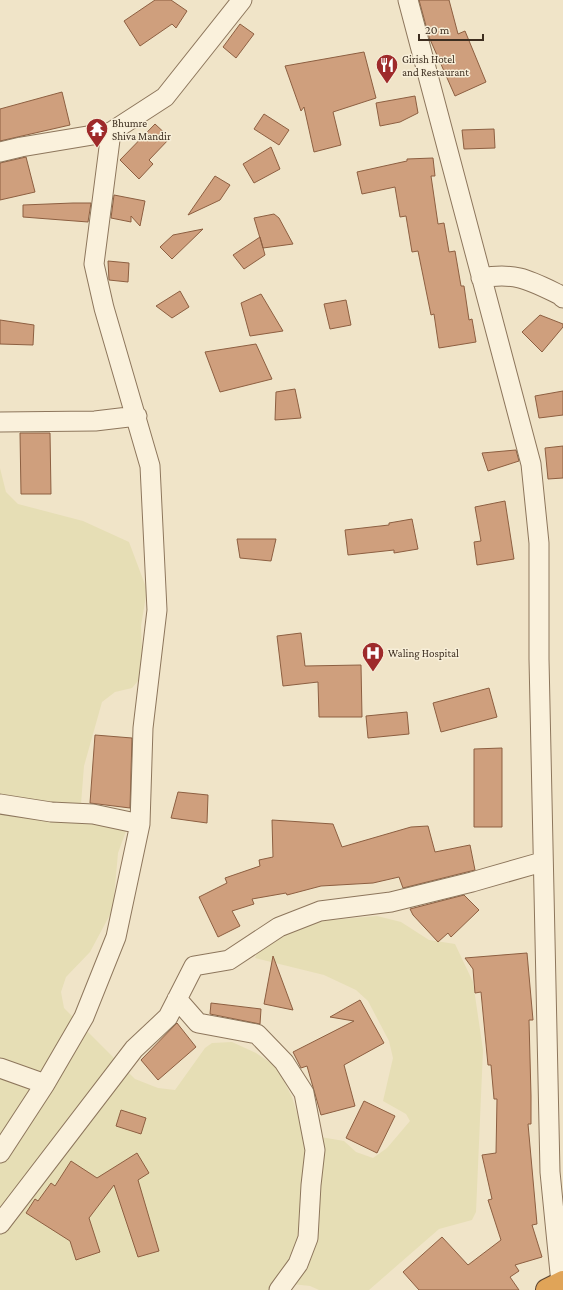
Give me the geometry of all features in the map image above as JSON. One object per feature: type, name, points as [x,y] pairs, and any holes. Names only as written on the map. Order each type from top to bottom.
[{"type":"street","points":[[0,152],[111,132],[166,97],[242,0]]},
{"type":"street","points":[[408,0],[531,464],[539,543],[542,862],[550,1172],[557,1285]]},
{"type":"street","points":[[0,1153],[46,1084],[84,1017],[116,937],[140,824],[142,728],[157,610],[150,466],[137,416],[104,308],[94,264],[111,132]]},
{"type":"street","points":[[481,278],[498,275],[526,278],[560,294],[563,298]]},
{"type":"street","points":[[0,422],[95,421],[137,416]]},
{"type":"street","points":[[0,804],[51,812],[93,814],[140,824]]},
{"type":"street","points":[[0,1224],[134,1049],[168,1017],[194,966],[229,960],[279,927],[320,911],[391,902],[472,882],[542,862]]},
{"type":"street","points":[[177,999],[198,1023],[257,1034],[284,1062],[304,1093],[315,1150],[311,1185],[308,1238],[298,1264],[279,1290]]},
{"type":"street","points":[[0,1068],[46,1084]]},
{"type":"shaded area","points":[[0,468],[6,492],[18,504],[83,521],[129,542],[147,590],[141,626],[143,675],[132,688],[115,692],[102,702],[84,766],[81,804],[130,820],[118,853],[113,909],[90,952],[66,977],[61,992],[64,1008],[135,1079],[158,1088],[175,1090],[205,1048],[212,1043],[232,1042],[256,1053],[277,1067],[292,1097],[302,1130],[309,1135],[344,1141],[356,1152],[373,1158],[387,1148],[410,1121],[406,1114],[383,1101],[393,1058],[389,1041],[368,1001],[356,990],[324,975],[255,958],[258,950],[307,922],[377,916],[401,922],[429,940],[455,944],[473,982],[483,1050],[476,1212],[472,1220],[439,1229],[369,1290],[319,1290],[310,1286],[292,1284],[286,1290],[0,1290]]},
{"type":"building","points":[[155,0],[171,0],[187,11],[176,28],[172,24],[140,46],[124,21]]},
{"type":"building","points":[[419,0],[449,0],[458,34],[465,31],[486,82],[455,96],[429,37]]},
{"type":"building","points":[[240,24],[254,34],[236,58],[223,47]]},
{"type":"building","points":[[364,52],[376,98],[333,112],[341,145],[314,152],[304,107],[301,111],[285,66]]},
{"type":"building","points":[[62,92],[70,125],[0,141],[0,109]]},
{"type":"building","points":[[415,96],[418,113],[400,122],[380,126],[376,103]]},
{"type":"building","points":[[264,114],[289,130],[279,145],[254,129]]},
{"type":"building","points":[[155,124],[170,138],[149,160],[153,164],[139,179],[120,160]]},
{"type":"building","points":[[494,129],[495,148],[464,149],[462,130]]},
{"type":"building","points":[[271,147],[280,169],[254,183],[243,164]]},
{"type":"building","points":[[26,157],[35,192],[0,200],[0,163]]},
{"type":"building","points":[[433,158],[435,176],[431,176],[438,224],[444,223],[449,252],[455,251],[461,286],[464,286],[469,320],[472,319],[476,342],[439,348],[434,314],[431,315],[418,251],[412,252],[406,216],[400,217],[395,187],[362,194],[357,172],[407,161],[407,159]]},
{"type":"building","points":[[215,176],[230,185],[220,200],[188,215]]},
{"type":"building","points":[[114,195],[145,201],[140,226],[131,216],[131,222],[111,218]]},
{"type":"building","points":[[91,203],[88,222],[23,217],[23,205]]},
{"type":"building","points":[[274,214],[279,218],[293,244],[263,248],[254,218]]},
{"type":"building","points":[[203,229],[172,259],[160,247],[173,235]]},
{"type":"building","points":[[260,237],[265,255],[244,269],[233,255]]},
{"type":"building","points":[[108,261],[129,263],[128,282],[109,280]]},
{"type":"building","points":[[180,291],[189,307],[172,318],[156,306]]},
{"type":"building","points":[[261,294],[283,331],[250,336],[241,303]]},
{"type":"building","points":[[346,300],[351,325],[330,329],[324,304]]},
{"type":"building","points":[[540,315],[563,324],[563,327],[542,352],[522,332]]},
{"type":"building","points":[[0,320],[34,325],[33,345],[0,344]]},
{"type":"building","points":[[256,344],[272,379],[220,392],[205,352]]},
{"type":"building","points":[[295,389],[301,418],[275,420],[276,392]]},
{"type":"building","points":[[563,391],[563,415],[539,418],[535,396]]},
{"type":"building","points":[[20,433],[50,433],[51,494],[21,494]]},
{"type":"building","points":[[563,446],[563,478],[548,479],[545,448]]},
{"type":"building","points":[[516,450],[519,461],[488,471],[482,453]]},
{"type":"building","points":[[505,501],[514,559],[477,565],[474,542],[481,541],[475,507]]},
{"type":"building","points":[[412,519],[418,549],[394,553],[394,550],[348,555],[345,530],[389,525],[389,523]]},
{"type":"building","points":[[237,539],[276,539],[271,561],[240,558]]},
{"type":"building","points":[[301,633],[305,666],[361,665],[362,717],[319,717],[318,682],[283,686],[277,636]]},
{"type":"building","points":[[489,688],[497,717],[441,732],[433,703]]},
{"type":"building","points":[[407,712],[409,734],[368,738],[366,716]]},
{"type":"building","points":[[95,735],[132,738],[130,808],[90,803]]},
{"type":"building","points":[[502,748],[502,827],[474,827],[474,749]]},
{"type":"building","points":[[178,792],[208,795],[207,823],[171,818]]},
{"type":"building","points":[[272,820],[333,824],[342,847],[411,827],[428,826],[435,852],[470,845],[475,870],[403,888],[399,877],[373,883],[321,886],[287,895],[286,893],[252,899],[254,904],[232,911],[240,926],[218,937],[199,897],[227,883],[225,878],[260,866],[259,860],[273,857]]},
{"type":"building","points":[[464,895],[479,910],[451,937],[448,933],[438,942],[413,915],[410,909]]},
{"type":"building","points":[[527,953],[533,1020],[529,1020],[531,1124],[528,1124],[537,1224],[532,1225],[542,1257],[515,1265],[519,1271],[510,1277],[519,1290],[419,1290],[403,1272],[442,1237],[468,1265],[501,1240],[488,1200],[492,1199],[482,1155],[496,1153],[497,1099],[494,1099],[491,1065],[488,1065],[481,992],[475,993],[473,969],[465,958]]},
{"type":"building","points":[[273,956],[293,1010],[264,1004]]},
{"type":"building","points":[[360,1000],[384,1043],[344,1065],[355,1106],[321,1115],[307,1066],[301,1068],[293,1052],[354,1021],[330,1017]]},
{"type":"building","points":[[211,1003],[261,1009],[260,1024],[210,1014]]},
{"type":"building","points":[[177,1023],[196,1047],[158,1080],[141,1060]]},
{"type":"building","points":[[364,1101],[395,1116],[377,1153],[346,1138]]},
{"type":"building","points":[[121,1110],[146,1118],[141,1134],[116,1126]]},
{"type":"building","points":[[137,1153],[149,1173],[138,1180],[159,1251],[138,1257],[114,1185],[89,1218],[100,1252],[76,1260],[70,1241],[26,1213],[35,1199],[38,1201],[51,1183],[55,1186],[71,1161],[97,1178]]},
{"type":"place","name":"Girish Hotel and Restaurant","points":[[387,84]]},
{"type":"place","name":"Bhumre Shiva Mandir","points":[[97,148]]},
{"type":"place","name":"Waling Hospital","points":[[373,672]]}]
